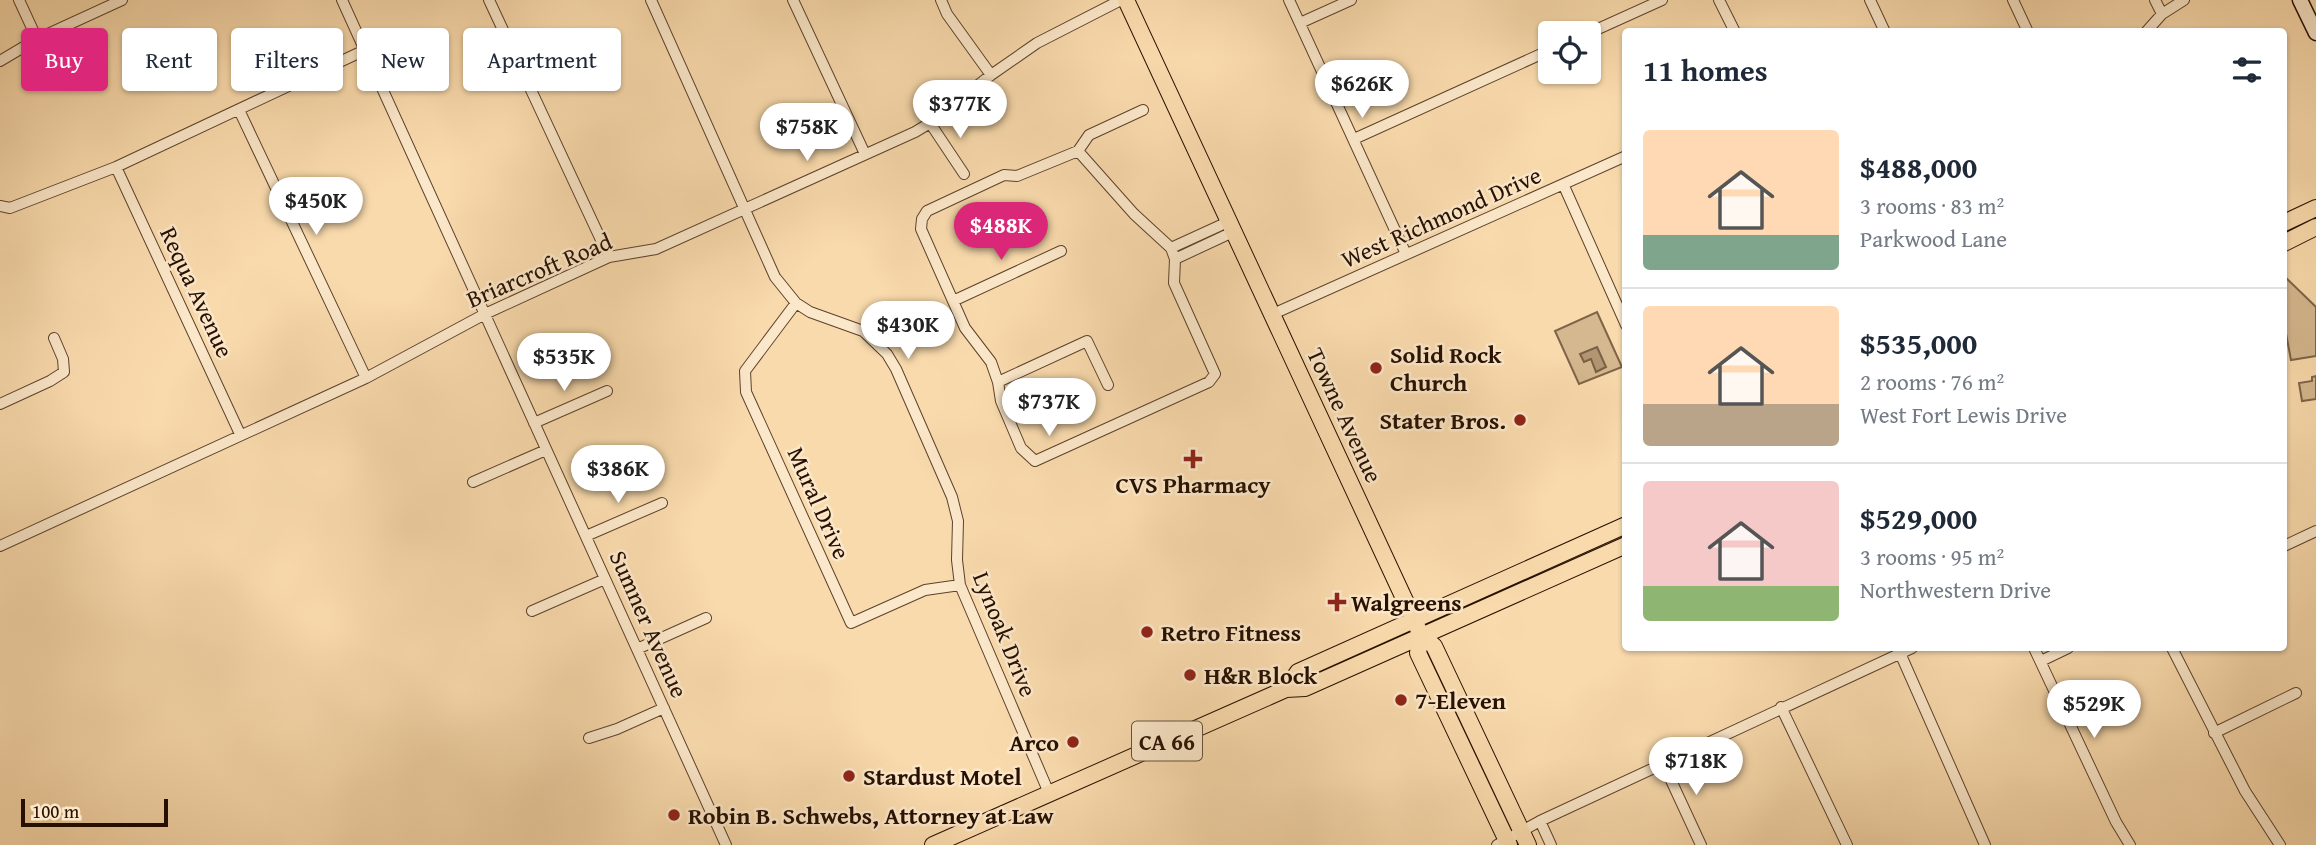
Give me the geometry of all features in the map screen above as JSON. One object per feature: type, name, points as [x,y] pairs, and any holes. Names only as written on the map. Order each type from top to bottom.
[{"type":"main road","name":"Towne Avenue","points":[[1124,0],[1418,627],[1434,646],[1525,839]]},
{"type":"main road","points":[[2300,0],[2316,33]]},
{"type":"main road","points":[[2287,222],[2316,208]]},
{"type":"main road","points":[[2287,242],[2316,227]]},
{"type":"main road","points":[[1418,627],[1622,527]]},
{"type":"main road","points":[[1418,627],[1622,547]]},
{"type":"main road","points":[[1418,627],[1418,653],[1504,844]]},
{"type":"main road","name":"CA 66","points":[[933,845],[1286,689],[1298,672],[1418,627]]},
{"type":"street","points":[[19,0],[32,28]]},
{"type":"street","points":[[61,28],[121,0]]},
{"type":"street","name":"Sumner Avenue","points":[[342,0],[357,33]]},
{"type":"street","points":[[489,0],[610,257]]},
{"type":"street","name":"Lynoak Drive","points":[[651,0],[775,277],[796,303],[822,318],[863,331],[875,340],[891,362],[952,496],[958,521],[957,560],[960,585],[1049,793]]},
{"type":"street","points":[[793,0],[865,154]]},
{"type":"street","points":[[941,0],[947,15],[991,75]]},
{"type":"street","name":"Briarcroft Road","points":[[0,545],[366,378],[485,314],[610,257],[656,249],[930,123],[991,75],[1052,34],[1124,0]]},
{"type":"street","points":[[1289,0],[1406,254]]},
{"type":"street","points":[[1300,23],[1352,0]]},
{"type":"street","points":[[1601,27],[1662,0]]},
{"type":"street","points":[[1719,0],[1733,28]]},
{"type":"street","points":[[1871,0],[1883,28]]},
{"type":"street","points":[[2013,0],[2026,28]]},
{"type":"street","points":[[2155,0],[2162,14]]},
{"type":"street","points":[[2150,28],[2162,14],[2184,0]]},
{"type":"street","points":[[0,61],[21,49]]},
{"type":"street","points":[[0,206],[10,208],[117,167],[357,54]]},
{"type":"street","points":[[1354,139],[1538,55]]},
{"type":"street","name":"Sumner Avenue","points":[[384,91],[726,845]]},
{"type":"street","points":[[239,110],[366,378]]},
{"type":"street","points":[[1078,151],[1173,254],[1174,283],[1214,374],[1209,382],[1035,461],[1021,448],[1000,401],[998,382],[991,362],[965,328],[920,229],[922,219],[927,211],[1003,176],[1017,176],[1078,151],[1089,135],[1143,110]]},
{"type":"street","points":[[930,123],[964,174]]},
{"type":"street","name":"West Richmond Drive","points":[[1273,314],[1622,158]]},
{"type":"street","name":"Requa Avenue","points":[[117,167],[240,434]]},
{"type":"street","points":[[1564,186],[1622,317]]},
{"type":"street","points":[[1173,254],[1232,226]]},
{"type":"street","points":[[953,301],[1061,251]]},
{"type":"street","points":[[1613,300],[1622,297]]},
{"type":"street","name":"Mural Drive","points":[[796,303],[745,371],[746,392],[851,623],[925,590],[960,585]]},
{"type":"street","points":[[0,404],[64,372],[64,359],[54,338]]},
{"type":"street","points":[[998,382],[1087,341],[1108,385]]},
{"type":"street","points":[[534,424],[607,391]]},
{"type":"street","points":[[473,482],[546,450]]},
{"type":"street","points":[[586,536],[662,503]]},
{"type":"street","points":[[2287,545],[2316,531]]},
{"type":"street","points":[[532,611],[605,579]]},
{"type":"street","points":[[637,649],[706,618]]},
{"type":"street","points":[[1504,844],[1525,839],[1540,821],[1905,651]]},
{"type":"street","points":[[2035,651],[2116,822],[2130,845]]},
{"type":"street","points":[[2040,661],[2062,651]]},
{"type":"street","points":[[2173,651],[2259,815],[2280,845]]},
{"type":"street","points":[[1900,653],[1985,845]]},
{"type":"street","points":[[2214,733],[2296,693]]},
{"type":"street","points":[[1781,707],[1847,845]]},
{"type":"street","points":[[589,738],[664,708]]},
{"type":"street","points":[[1663,762],[1701,845]]},
{"type":"street","points":[[1540,821],[1551,845]]},
{"type":"shaded area","points":[[2287,279],[2316,307],[2316,356],[2291,360],[2287,339]]},
{"type":"shaded area","points":[[1597,312],[1622,367],[1579,384],[1555,331]]},
{"type":"shaded area","points":[[1597,347],[1606,367],[1596,372],[1591,359],[1584,362],[1580,354]]},
{"type":"shaded area","points":[[2316,376],[2316,399],[2302,401],[2299,383],[2312,381],[2312,377]]},
{"type":"place","name":"Solid Rock Church","points":[[1376,368]]},
{"type":"place","name":"Stater Bros.","points":[[1520,420]]},
{"type":"place","name":"CVS Pharmacy","points":[[1193,459]]},
{"type":"place","name":"Walgreens","points":[[1337,602]]},
{"type":"place","name":"Retro Fitness","points":[[1147,632]]},
{"type":"place","name":"H&R Block","points":[[1190,675]]},
{"type":"place","name":"7-Eleven","points":[[1401,700]]},
{"type":"place","name":"Arco","points":[[1073,742]]},
{"type":"place","name":"Stardust Motel","points":[[849,776]]},
{"type":"place","name":"Robin B. Schwebs, Attorney at Law","points":[[674,815]]}]
